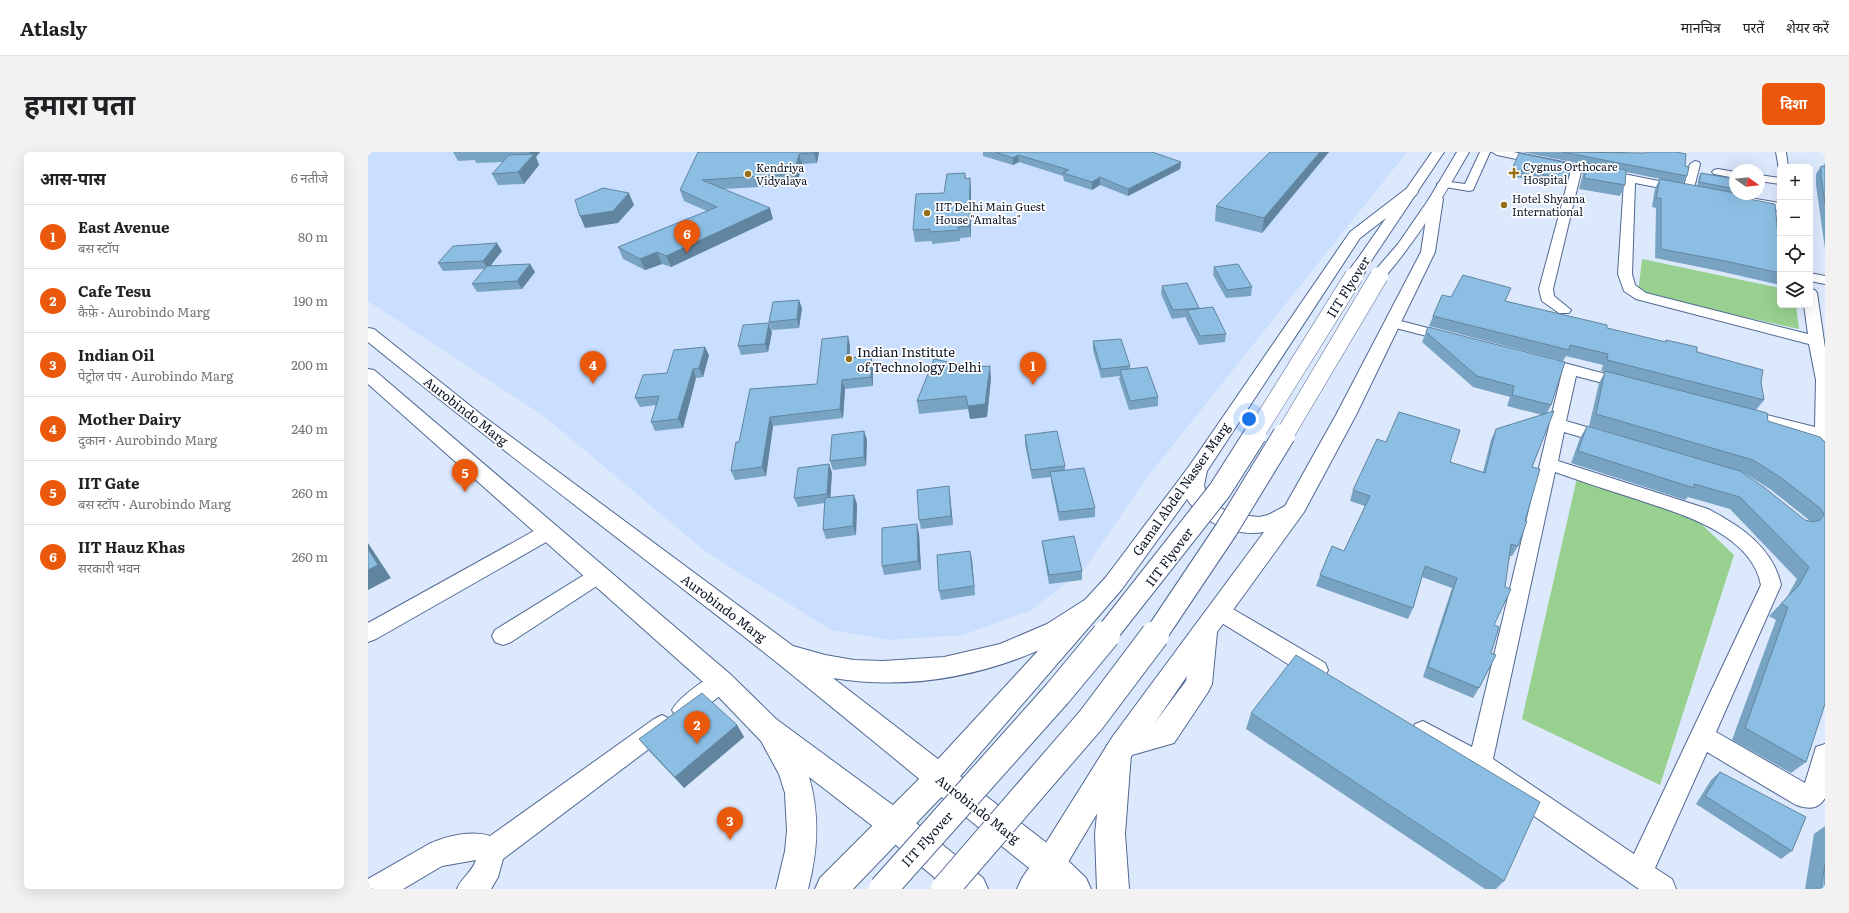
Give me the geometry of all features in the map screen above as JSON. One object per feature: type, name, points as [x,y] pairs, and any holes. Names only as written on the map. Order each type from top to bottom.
[{"type":"main road","name":"IIT Flyover","points":[[945,889],[1084,728],[1170,615],[1245,501],[1370,271],[1411,192],[1438,152]]},
{"type":"main road","name":"IIT Flyover","points":[[883,889],[1057,694],[1144,589],[1220,490],[1370,271],[1403,247],[1440,191],[1463,152]]},
{"type":"main road","points":[[1033,889],[1050,865],[1120,750],[1164,734],[1199,684],[1212,620],[1296,507],[1346,415],[1428,252],[1440,191]]},
{"type":"main road","name":"Gamal Abdel Nasser Marg","points":[[831,889],[939,779],[1114,583],[1197,470],[1355,235],[1411,192]]},
{"type":"main road","name":"Aurobindo Marg","points":[[368,333],[476,420],[784,654],[939,779],[1050,865],[1074,889]]},
{"type":"main road","points":[[368,374],[721,682],[766,728],[786,754],[798,786],[803,824],[799,867],[792,889]]},
{"type":"main road","points":[[1197,470],[1193,485],[1199,501],[1214,515],[1236,523],[1260,525],[1282,519],[1296,507]]},
{"type":"main road","points":[[784,654],[826,666],[872,672],[927,670],[968,664],[1014,650],[1056,632],[1092,608]]},
{"type":"main road","points":[[766,728],[894,824],[972,889]]},
{"type":"main road","points":[[1113,889],[1110,834],[1120,750]]},
{"type":"street","points":[[1440,191],[1469,188],[1482,163],[1485,152]]},
{"type":"street","points":[[1497,152],[1577,168],[1634,177],[1704,193]]},
{"type":"street","points":[[1781,152],[1783,164]]},
{"type":"street","points":[[1689,190],[1695,164]]},
{"type":"street","points":[[1564,310],[1547,298],[1546,289],[1577,168]]},
{"type":"street","points":[[1718,172],[1729,174]]},
{"type":"street","points":[[1634,177],[1625,274],[1627,286],[1631,291],[1641,296],[1816,341]]},
{"type":"street","points":[[1765,179],[1777,181]]},
{"type":"street","points":[[1742,200],[1777,207]]},
{"type":"street","points":[[1813,278],[1825,280]]},
{"type":"street","points":[[1812,308],[1816,341],[1824,380],[1822,424],[1825,432]]},
{"type":"street","points":[[1393,322],[1463,341]]},
{"type":"street","points":[[1521,357],[1640,387]]},
{"type":"street","points":[[1480,764],[1570,369]]},
{"type":"street","points":[[1724,409],[1825,435]]},
{"type":"street","points":[[1557,424],[1625,444]]},
{"type":"street","points":[[1548,464],[1701,514],[1718,523],[1756,553],[1768,567],[1771,585],[1639,873]]},
{"type":"street","points":[[368,633],[548,532]]},
{"type":"street","points":[[503,636],[599,575]]},
{"type":"street","points":[[1212,620],[1335,681]]},
{"type":"street","points":[[471,889],[484,877],[493,850],[721,682]]},
{"type":"street","points":[[1404,721],[1480,764],[1662,889]]},
{"type":"street","points":[[1702,737],[1805,796],[1812,796],[1816,790],[1825,755]]},
{"type":"street","points":[[377,889],[438,853],[480,846],[493,850]]},
{"type":"shaded area","name":"Indian Institute of Technology Delhi","points":[[368,152],[1407,152],[1149,475],[1085,568],[1032,610],[963,635],[889,640],[831,630],[706,552],[545,417],[368,301]]},
{"type":"green space","points":[[1642,259],[1777,287],[1777,308],[1796,308],[1799,329],[1638,294]]},
{"type":"green space","points":[[1577,478],[1692,515],[1734,555],[1660,785],[1522,719]]},
{"type":"building","points":[[698,152],[814,153],[799,154],[794,174],[702,180],[770,208],[666,256],[657,252],[640,259],[618,247],[717,207],[680,190]]},
{"type":"building","points":[[995,152],[1152,152],[1181,162],[1128,189],[1100,177],[1092,182],[1063,173],[1069,170],[1018,155],[1013,158]]},
{"type":"building","points":[[1270,152],[1320,152],[1264,218],[1216,206]]},
{"type":"building","points":[[1562,152],[1676,152],[1686,154],[1685,166],[1689,167],[1687,176]]},
{"type":"building","points":[[1519,153],[1572,164],[1568,179],[1512,169]]},
{"type":"building","points":[[534,154],[518,172],[492,174],[509,155]]},
{"type":"building","points":[[1588,163],[1626,170],[1625,185],[1584,178]]},
{"type":"building","points":[[1821,166],[1825,167],[1825,203],[1821,177]]},
{"type":"building","points":[[965,173],[965,179],[970,178],[969,226],[958,227],[959,230],[930,232],[930,229],[913,230],[916,194],[944,193],[947,174]]},
{"type":"building","points":[[1701,173],[1729,178],[1729,188],[1699,182]]},
{"type":"building","points":[[1660,179],[1729,192],[1729,200],[1754,200],[1775,204],[1777,225],[1777,272],[1661,249],[1661,198],[1656,198]]},
{"type":"building","points":[[603,188],[629,193],[613,211],[580,216],[575,200]]},
{"type":"building","points":[[497,243],[483,261],[438,263],[453,246]]},
{"type":"building","points":[[530,264],[517,281],[472,284],[487,266]]},
{"type":"building","points":[[1238,264],[1252,287],[1227,290],[1214,267]]},
{"type":"building","points":[[1463,275],[1511,288],[1505,301],[1607,325],[1607,328],[1666,342],[1666,340],[1697,347],[1697,352],[1763,370],[1761,382],[1764,400],[1607,360],[1608,354],[1570,345],[1569,350],[1433,316],[1442,295],[1451,297]]},
{"type":"building","points":[[1187,283],[1199,308],[1173,310],[1162,286]]},
{"type":"building","points":[[799,300],[797,319],[769,322],[773,302]]},
{"type":"building","points":[[1213,307],[1226,334],[1200,336],[1187,310]]},
{"type":"building","points":[[769,323],[765,344],[738,346],[743,325]]},
{"type":"building","points":[[1428,327],[1565,362],[1551,405],[1512,395],[1514,386],[1477,376],[1426,332]]},
{"type":"building","points":[[848,336],[847,358],[871,356],[871,377],[842,380],[840,409],[770,417],[762,467],[731,471],[736,442],[739,442],[750,389],[817,384],[822,339]]},
{"type":"building","points":[[1121,339],[1130,366],[1101,369],[1093,341]]},
{"type":"building","points":[[705,347],[699,368],[693,369],[678,419],[651,422],[659,396],[635,398],[643,375],[667,373],[674,350]]},
{"type":"building","points":[[934,359],[973,367],[990,366],[985,404],[968,406],[966,396],[917,401]]},
{"type":"building","points":[[1147,367],[1158,397],[1130,401],[1120,370]]},
{"type":"building","points":[[1605,371],[1767,413],[1768,421],[1820,437],[1825,442],[1825,704],[1806,762],[1745,728],[1788,607],[1781,604],[1799,585],[1809,567],[1740,497],[1694,484],[1694,488],[1578,451],[1587,426],[1740,471],[1765,488],[1805,520],[1813,522],[1820,520],[1824,514],[1820,508],[1780,477],[1753,460],[1596,414]]},
{"type":"building","points":[[1554,411],[1532,467],[1540,469],[1525,521],[1527,521],[1518,546],[1511,544],[1505,587],[1511,589],[1494,625],[1499,627],[1491,653],[1496,655],[1479,688],[1428,667],[1457,578],[1425,566],[1413,608],[1320,575],[1332,546],[1344,551],[1370,496],[1353,490],[1377,439],[1386,442],[1399,412],[1460,430],[1450,462],[1485,473],[1496,429]]},
{"type":"building","points":[[864,431],[864,457],[830,461],[832,435]]},
{"type":"building","points":[[1057,431],[1065,466],[1031,470],[1025,435]]},
{"type":"building","points":[[829,464],[827,494],[794,498],[798,468]]},
{"type":"building","points":[[1084,468],[1095,508],[1059,512],[1050,472]]},
{"type":"building","points":[[949,486],[951,516],[919,520],[917,490]]},
{"type":"building","points":[[854,495],[853,526],[823,530],[825,498]]},
{"type":"building","points":[[917,524],[918,561],[882,566],[882,528]]},
{"type":"building","points":[[1074,536],[1082,571],[1049,575],[1042,541]]},
{"type":"building","points":[[368,549],[378,565],[368,570]]},
{"type":"building","points":[[970,551],[974,586],[939,591],[937,555]]},
{"type":"building","points":[[1296,655],[1540,802],[1504,881],[1251,713]]},
{"type":"building","points":[[702,693],[737,725],[675,777],[639,739]]},
{"type":"building","points":[[1720,772],[1806,817],[1792,851],[1705,796]]},
{"type":"building","points":[[1825,864],[1825,889],[1821,889]]},
{"type":"place","name":"Cygnus Orthocare Hospital","points":[[1514,173]]},
{"type":"place","name":"Kendriya Vidyalaya","points":[[748,174]]},
{"type":"place","name":"Hotel Shyama International","points":[[1504,205]]},
{"type":"place","name":"IIT Delhi Main Guest House \"Amaltas\"","points":[[927,213]]},
{"type":"place","name":"IIT Hauz Khas","points":[[687,253]]},
{"type":"place","name":"Indian Institute of Technology Delhi","points":[[849,359]]},
{"type":"place","name":"Mother Dairy","points":[[593,384]]},
{"type":"place","name":"East Avenue","points":[[1033,385]]},
{"type":"place","name":"IIT Gate","points":[[465,492]]},
{"type":"place","name":"Cafe Tesu","points":[[697,744]]},
{"type":"place","name":"Indian Oil","points":[[730,840]]}]
